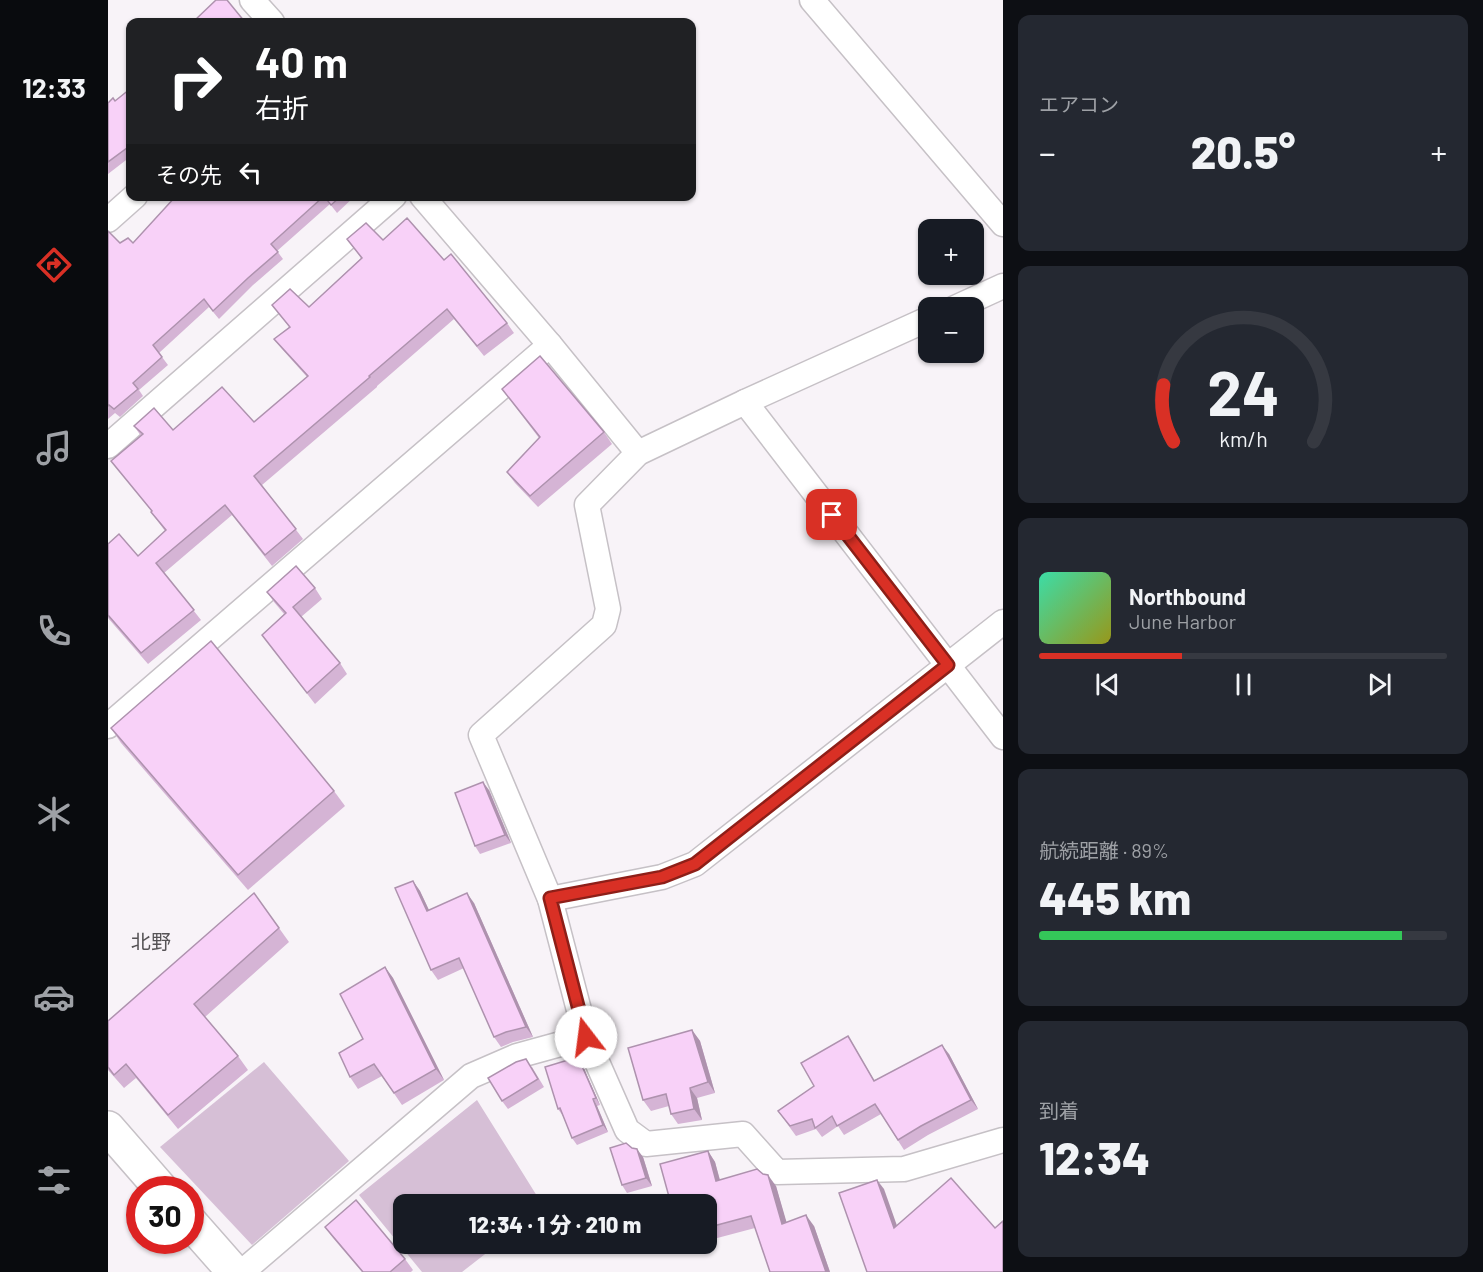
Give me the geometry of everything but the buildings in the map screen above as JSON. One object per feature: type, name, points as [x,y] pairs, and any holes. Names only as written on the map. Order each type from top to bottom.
[{"type":"main road","points":[[108,1128],[150,1176]]},
{"type":"main road","points":[[204,1238],[234,1272]]},
{"type":"street","points":[[252,0],[268,18]]},
{"type":"street","points":[[812,0],[1003,224]]},
{"type":"street","points":[[108,220],[129,201]]},
{"type":"street","points":[[108,446],[388,201]]},
{"type":"street","points":[[426,201],[550,345],[638,453]]},
{"type":"street","points":[[979,297],[1003,286]]},
{"type":"street","points":[[918,324],[638,453],[587,505],[608,609],[604,625],[481,735],[550,898],[586,1037],[627,1130],[646,1144],[743,1134],[777,1172],[904,1169],[1003,1140]]},
{"type":"street","points":[[108,726],[550,345]]},
{"type":"street","points":[[745,402],[1003,737]]},
{"type":"street","points":[[550,898],[662,877],[695,864],[1003,622]]},
{"type":"street","points":[[242,1272],[471,1076],[517,1056],[586,1037]]},
{"type":"shaded area","points":[[264,1062],[349,1161],[252,1245],[204,1194],[204,1176],[187,1176],[160,1147]]},
{"type":"shaded area","points":[[477,1100],[536,1194],[393,1194],[393,1237],[359,1195]]},
{"type":"shaded area","points":[[407,1254],[485,1254],[462,1272],[422,1272]]},
{"type":"district","name":"北野","points":[[151,942]]},
{"type":"route","points":[[586,1037],[550,898],[662,877],[695,864],[948,665],[832,515]]}]
